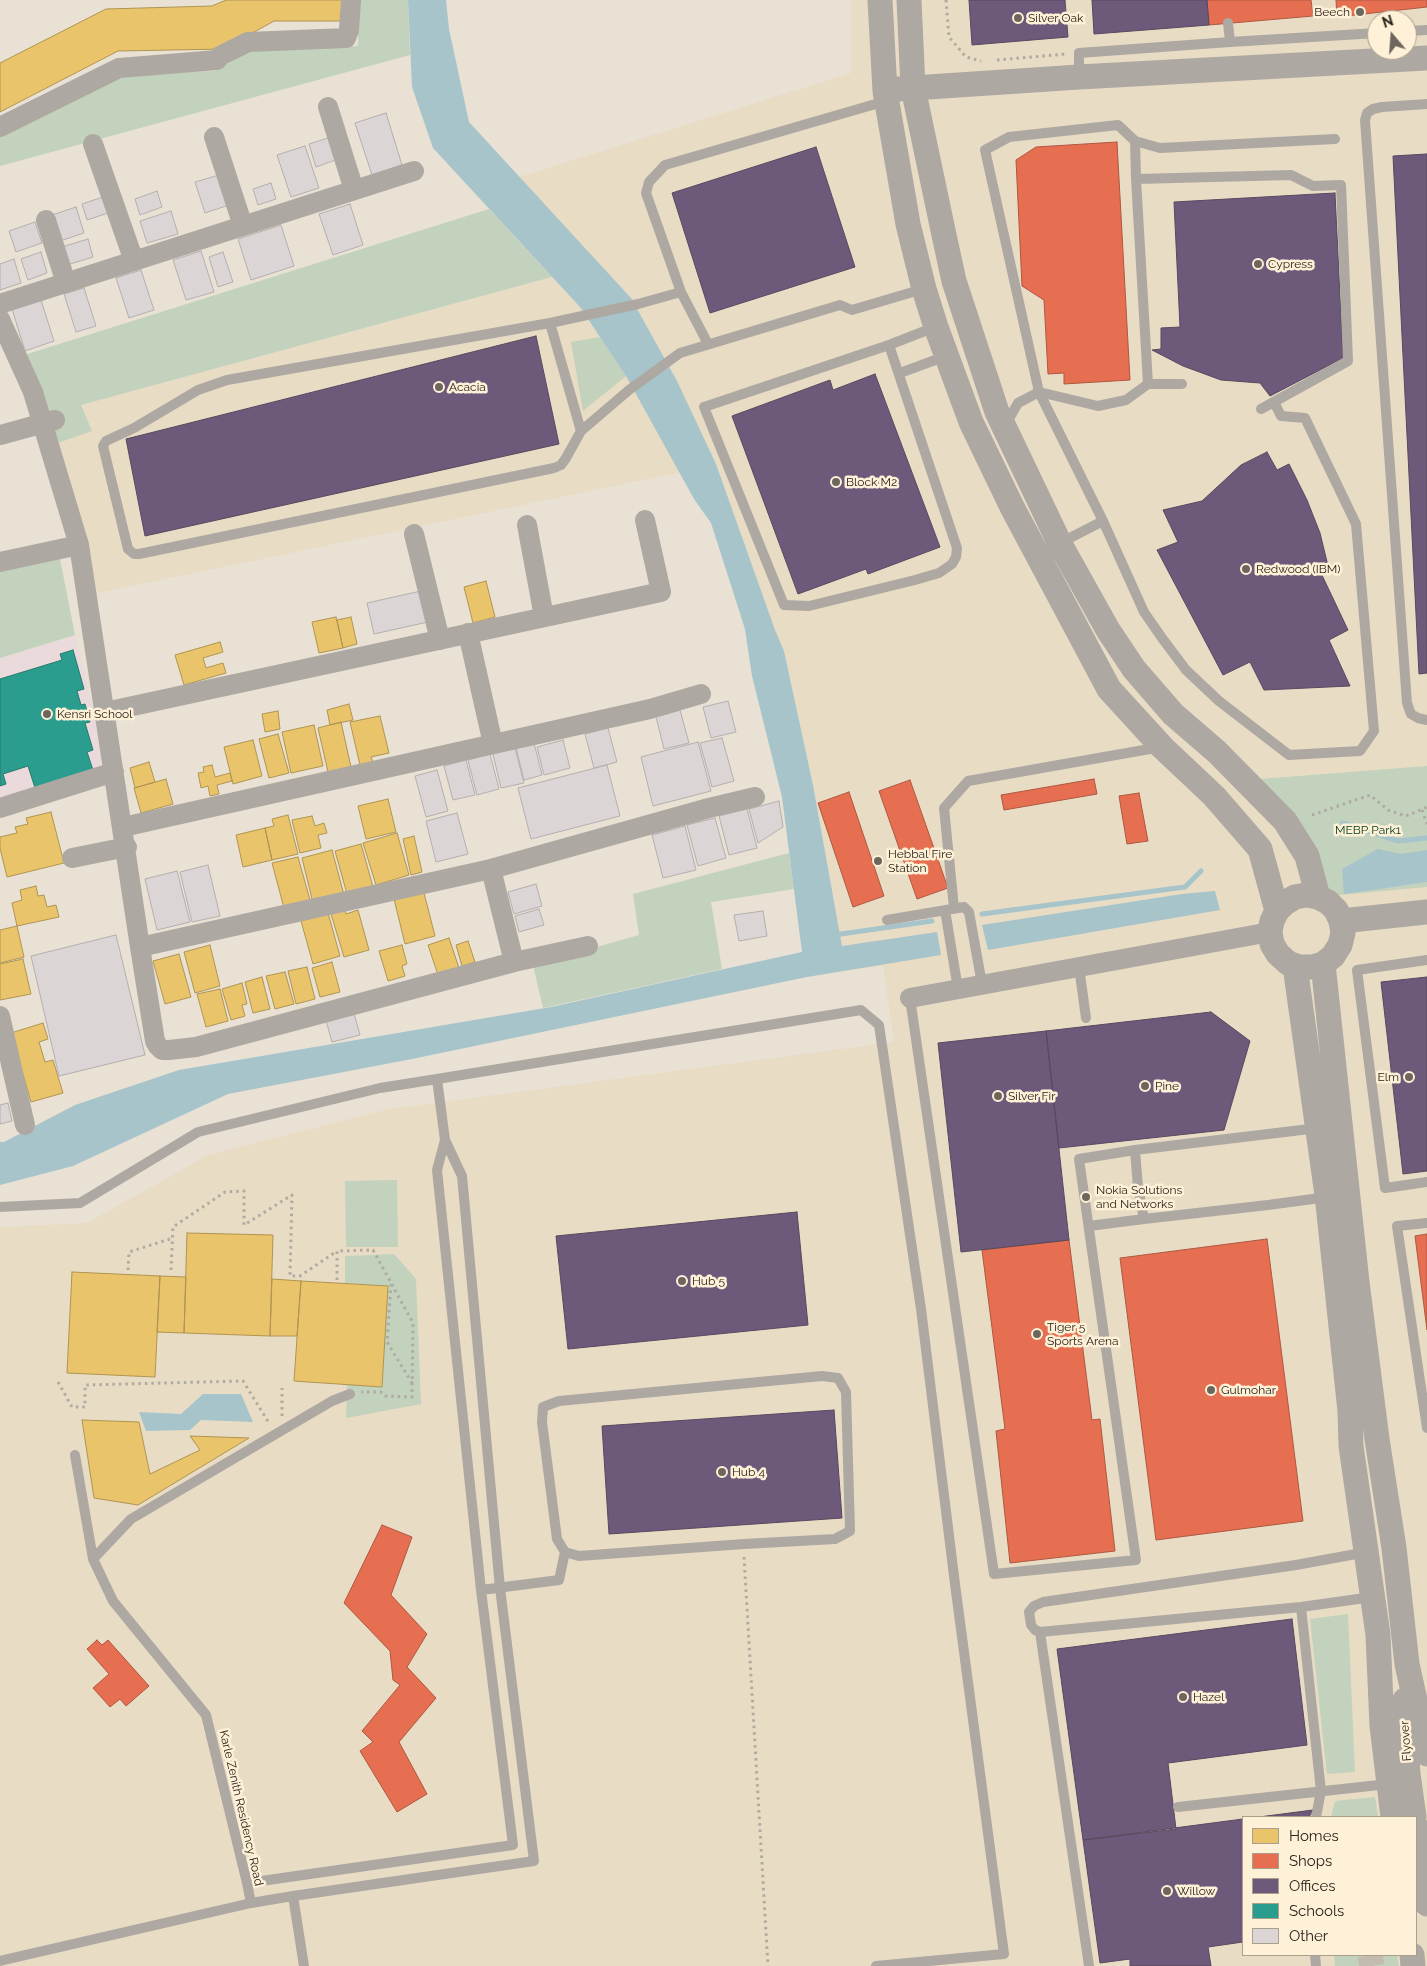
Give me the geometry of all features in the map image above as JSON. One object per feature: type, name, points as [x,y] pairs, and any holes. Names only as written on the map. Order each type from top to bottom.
[{"type":"street","points":[[0,127],[119,68],[217,60],[220,56],[248,42],[346,38],[351,0]]},
{"type":"street","points":[[880,0],[886,96],[908,224],[924,289],[946,356],[971,422],[1000,482],[1109,689],[1162,747],[1214,796],[1260,849],[1273,922],[1272,944],[1278,954],[1288,963],[1295,966],[1312,967],[1324,964],[1333,956],[1340,945],[1343,933],[1341,921],[1336,910],[1328,902],[1318,897],[1306,895],[1295,897],[1285,903],[1273,922],[1079,967],[910,998]]},
{"type":"street","points":[[909,0],[913,88],[954,281],[997,412],[1060,544],[1108,630],[1134,669],[1173,714],[1217,752],[1284,821],[1307,856],[1318,897]]},
{"type":"street","points":[[886,96],[913,88],[1079,65],[1427,58]]},
{"type":"street","points":[[328,107],[354,190]]},
{"type":"street","points":[[214,137],[243,226]]},
{"type":"street","points":[[93,144],[134,261]]},
{"type":"street","points":[[0,304],[414,171]]},
{"type":"street","points":[[46,220],[66,283]]},
{"type":"street","points":[[2,327],[49,423],[79,546],[155,1041],[162,1050],[196,1047],[514,962],[588,946]]},
{"type":"street","points":[[0,435],[49,423]]},
{"type":"street","points":[[105,712],[661,592],[646,520]]},
{"type":"street","points":[[527,525],[544,617]]},
{"type":"street","points":[[414,534],[440,640]]},
{"type":"street","points":[[0,562],[79,546]]},
{"type":"street","points":[[468,633],[493,744]]},
{"type":"street","points":[[123,827],[650,709],[701,694]]},
{"type":"street","points":[[0,808],[114,772]]},
{"type":"street","points":[[140,948],[491,869],[708,808],[755,797]]},
{"type":"street","points":[[72,858],[126,847]]},
{"type":"street","points":[[491,869],[514,962]]},
{"type":"street","points":[[1341,921],[1427,912]]},
{"type":"street","points":[[1324,964],[1358,1292],[1377,1439],[1394,1548],[1407,1664],[1427,1754]]},
{"type":"street","points":[[1295,966],[1327,1194],[1350,1411],[1351,1446],[1378,1635],[1382,1726],[1394,1816]]},
{"type":"street","points":[[0,1016],[3,1047],[25,1125]]},
{"type":"street","name":"Flyover","points":[[1407,1664],[1404,1719],[1408,1774],[1414,1816]]},
{"type":"street","points":[[1417,1834],[1427,1903]]},
{"type":"lane","points":[[1228,23],[1230,42]]},
{"type":"lane","points":[[1079,65],[1230,42],[1367,34]]},
{"type":"lane","points":[[708,344],[681,292],[646,193],[649,182],[656,172],[665,165],[886,96]]},
{"type":"lane","points":[[1427,104],[1373,109],[1367,113],[1365,120],[1407,704],[1411,714],[1427,720]]},
{"type":"lane","points":[[1274,402],[1281,416],[1305,418],[1356,524],[1374,731],[1360,751],[1289,755],[1219,702],[1186,670],[1144,612],[1039,392],[986,150],[1009,136],[1118,125],[1135,141],[1160,148],[1335,139]]},
{"type":"lane","points":[[1135,141],[1148,384]]},
{"type":"lane","points":[[1136,179],[1291,175],[1313,186],[1341,185],[1348,361],[1261,409]]},
{"type":"lane","points":[[681,292],[580,317],[227,380],[198,390],[134,428],[106,441],[103,446],[128,549],[134,554],[139,554],[554,468],[561,465],[581,431],[629,390],[680,353],[840,305],[852,310],[924,289]]},
{"type":"lane","points":[[550,323],[581,431]]},
{"type":"lane","points":[[889,345],[900,373],[957,548],[956,557],[952,564],[939,573],[915,580],[809,606],[784,605],[704,407],[889,345],[936,327]]},
{"type":"lane","points":[[900,373],[946,356]]},
{"type":"lane","points":[[1004,427],[1018,403],[1039,392],[1098,406],[1126,400],[1148,384],[1182,384]]},
{"type":"lane","points":[[1060,544],[1102,521]]},
{"type":"lane","points":[[958,989],[950,909],[944,808],[968,781],[1162,747]]},
{"type":"lane","points":[[887,920],[964,907],[969,912],[982,984]]},
{"type":"lane","points":[[1427,960],[1357,970],[1385,1188],[1427,1182]]},
{"type":"lane","points":[[1079,967],[1086,1018]]},
{"type":"lane","points":[[910,998],[994,1574],[1136,1560],[1079,1159],[1135,1150],[1318,1128]]},
{"type":"lane","points":[[0,1207],[80,1203],[198,1132],[380,1088],[861,1010],[879,1025],[921,1309],[1004,1954],[949,1963],[876,1966]]},
{"type":"lane","points":[[251,1903],[534,1861],[500,1588],[462,1176],[445,1140],[437,1079]]},
{"type":"lane","points":[[248,1883],[513,1845],[481,1590],[437,1170],[445,1140]]},
{"type":"lane","points":[[1135,1150],[1144,1219]]},
{"type":"lane","points":[[1088,1226],[1268,1205],[1314,1198],[1327,1194]]},
{"type":"lane","points":[[1427,1223],[1398,1226],[1427,1428]]},
{"type":"lane","points":[[822,1376],[838,1378],[846,1392],[850,1531],[835,1539],[579,1556],[565,1552],[556,1539],[542,1422],[542,1407],[559,1401],[822,1376]]},
{"type":"lane","points":[[93,1559],[130,1519],[332,1401],[350,1394]]},
{"type":"lane","name":"Karle Zenith Residency Road","points":[[0,1961],[251,1903],[248,1883],[206,1715],[113,1601],[93,1559],[75,1455]]},
{"type":"lane","points":[[481,1590],[559,1580],[565,1552]]},
{"type":"lane","points":[[1367,1552],[1296,1565],[1043,1602],[1034,1606],[1029,1612],[1031,1625],[1040,1632],[1301,1607],[1373,1597]]},
{"type":"lane","points":[[1301,1607],[1321,1791],[1316,1816]]},
{"type":"lane","points":[[1040,1632],[1089,1966]]},
{"type":"lane","points":[[1178,1807],[1389,1784]]},
{"type":"lane","points":[[293,1896],[304,1966]]},
{"type":"path","points":[[946,0],[949,37],[966,57],[980,61],[1079,65]]},
{"type":"path","points":[[1312,815],[1370,795],[1388,810],[1406,816],[1427,807]]},
{"type":"path","points":[[1422,810],[1427,824]]},
{"type":"path","points":[[171,1270],[173,1227],[225,1192],[244,1191],[244,1225],[292,1195],[290,1276],[300,1276],[337,1251],[373,1250],[413,1323],[412,1397],[385,1396],[381,1392],[362,1391],[360,1394],[350,1394]]},
{"type":"path","points":[[128,1270],[129,1252],[173,1238]]},
{"type":"path","points":[[337,1251],[337,1280]]},
{"type":"path","points":[[391,1283],[387,1342],[412,1383]]},
{"type":"path","points":[[58,1382],[72,1407],[86,1407],[85,1385],[243,1381],[278,1433]]},
{"type":"path","points":[[278,1433],[282,1388]]},
{"type":"path","points":[[1337,1400],[1376,1397]]},
{"type":"path","points":[[744,1544],[768,1966]]},
{"type":"shaded area","points":[[851,0],[1427,0],[1427,1966],[0,1966],[0,1227],[87,1223],[208,1155],[389,1109],[894,1042],[883,966],[846,971],[813,785],[784,651],[716,465],[93,594],[55,444],[81,405],[552,277],[580,307],[631,298],[519,177],[851,73]]},
{"type":"shaded area","name":"Kensri School","points":[[75,635],[108,770],[0,803],[0,658]]},
{"type":"green space","points":[[358,0],[408,0],[410,55],[0,166],[0,135],[121,74],[214,71],[257,48],[358,46]]},
{"type":"green space","points":[[489,209],[552,277],[81,405],[92,431],[55,444],[21,356]]},
{"type":"green space","points":[[600,337],[626,376],[583,411],[571,342]]},
{"type":"green space","points":[[60,559],[75,635],[0,658],[0,572]]},
{"type":"green space","name":"MEBP Park1","points":[[1427,766],[1427,887],[1328,896],[1260,779]]},
{"type":"green space","points":[[789,853],[794,889],[711,902],[722,969],[543,1008],[533,965],[639,935],[633,894]]},
{"type":"green space","points":[[397,1180],[398,1247],[346,1247],[345,1181]]},
{"type":"green space","points":[[394,1254],[416,1279],[421,1404],[346,1418],[347,1385],[382,1386],[388,1287],[345,1284],[345,1256]]},
{"type":"green space","points":[[1348,1614],[1355,1772],[1327,1774],[1310,1619]]},
{"type":"green space","points":[[1375,1797],[1378,1816],[1331,1816],[1335,1801]]},
{"type":"green space","points":[[1334,1956],[1397,1956],[1399,1966],[1335,1966]]},
{"type":"water","points":[[408,0],[446,0],[449,29],[469,122],[631,298],[677,381],[716,464],[784,651],[813,785],[842,946],[937,932],[941,955],[807,977],[412,1059],[228,1094],[73,1166],[0,1185],[0,1142],[4,1142],[75,1105],[179,1070],[551,1007],[802,952],[782,797],[752,676],[745,629],[711,523],[694,499],[626,376],[580,307],[433,148],[412,87]]},
{"type":"water","points":[[1378,849],[1401,854],[1427,850],[1427,882],[1344,894],[1342,869]]},
{"type":"water","points":[[1215,891],[1220,910],[988,950],[982,925],[1182,894]]},
{"type":"water","points":[[203,1394],[241,1394],[253,1422],[201,1420],[190,1430],[146,1431],[139,1412],[181,1414]]},
{"type":"building: Homes","points":[[226,0],[345,0],[344,21],[274,21],[224,49],[118,51],[0,112],[0,63],[106,9],[212,6]]},
{"type":"building: Homes","points":[[486,581],[495,617],[473,623],[464,587]]},
{"type":"building: Homes","points":[[336,617],[343,648],[319,653],[312,622]]},
{"type":"building: Homes","points":[[351,617],[357,644],[343,648],[337,620]]},
{"type":"building: Homes","points":[[220,642],[223,652],[203,658],[206,668],[223,663],[226,673],[184,685],[175,655]]},
{"type":"building: Homes","points":[[349,704],[353,720],[330,725],[327,710]]},
{"type":"building: Homes","points":[[278,711],[280,729],[265,732],[262,714]]},
{"type":"building: Homes","points":[[380,716],[389,753],[371,757],[373,762],[360,765],[350,722]]},
{"type":"building: Homes","points":[[341,722],[351,767],[328,772],[318,728]]},
{"type":"building: Homes","points":[[314,725],[323,766],[291,773],[282,732]]},
{"type":"building: Homes","points":[[278,734],[289,773],[269,778],[259,739]]},
{"type":"building: Homes","points":[[253,740],[262,776],[233,784],[224,747]]},
{"type":"building: Homes","points":[[149,762],[155,782],[135,788],[130,768]]},
{"type":"building: Homes","points":[[212,765],[215,777],[230,773],[232,781],[217,785],[219,794],[210,796],[208,786],[201,788],[198,773],[204,772],[203,767]]},
{"type":"building: Homes","points":[[166,779],[173,804],[141,813],[134,788]]},
{"type":"building: Homes","points":[[388,799],[396,832],[366,839],[358,806]]},
{"type":"building: Homes","points":[[51,812],[64,863],[7,877],[0,848],[0,837],[17,833],[15,827],[28,824],[26,818]]},
{"type":"building: Homes","points":[[288,815],[298,854],[272,860],[265,828],[274,826],[272,819]]},
{"type":"building: Homes","points":[[312,816],[315,826],[324,823],[327,833],[318,835],[321,848],[300,853],[292,820]]},
{"type":"building: Homes","points":[[265,828],[272,860],[243,867],[236,835]]},
{"type":"building: Homes","points":[[397,833],[409,875],[376,885],[363,843]]},
{"type":"building: Homes","points":[[414,836],[422,872],[411,875],[403,839]]},
{"type":"building: Homes","points":[[361,844],[373,887],[347,894],[335,851]]},
{"type":"building: Homes","points":[[332,850],[344,895],[313,903],[302,858]]},
{"type":"building: Homes","points":[[298,857],[310,900],[284,908],[272,863]]},
{"type":"building: Homes","points":[[36,886],[38,896],[44,895],[47,907],[56,905],[59,917],[17,926],[12,903],[22,900],[20,890]]},
{"type":"building: Homes","points":[[424,893],[435,936],[405,944],[394,899]]},
{"type":"building: Homes","points":[[345,910],[346,914],[358,910],[369,950],[344,957],[331,914]]},
{"type":"building: Homes","points":[[328,913],[340,956],[313,964],[301,921]]},
{"type":"building: Homes","points":[[17,926],[24,957],[0,963],[0,930]]},
{"type":"building: Homes","points":[[449,938],[459,968],[438,975],[428,945]]},
{"type":"building: Homes","points":[[468,941],[475,962],[462,966],[456,945]]},
{"type":"building: Homes","points":[[210,945],[220,986],[195,993],[184,952]]},
{"type":"building: Homes","points":[[402,945],[407,964],[402,966],[405,976],[388,981],[379,951]]},
{"type":"building: Homes","points":[[179,954],[191,997],[165,1004],[153,961]]},
{"type":"building: Homes","points":[[23,959],[31,994],[0,1000],[0,964]]},
{"type":"building: Homes","points":[[332,962],[340,992],[320,997],[312,968]]},
{"type":"building: Homes","points":[[307,967],[315,999],[296,1004],[288,971]]},
{"type":"building: Homes","points":[[285,972],[294,1004],[275,1009],[266,976]]},
{"type":"building: Homes","points":[[262,977],[270,1009],[253,1013],[245,982]]},
{"type":"building: Homes","points":[[242,983],[247,1004],[242,1005],[245,1016],[231,1020],[222,989]]},
{"type":"building: Homes","points":[[220,989],[228,1021],[206,1027],[197,994]]},
{"type":"building: Homes","points":[[43,1023],[48,1039],[39,1042],[45,1062],[53,1060],[63,1093],[31,1102],[11,1033]]},
{"type":"building: Homes","points":[[187,1233],[273,1235],[270,1336],[184,1333]]},
{"type":"building: Homes","points":[[72,1272],[160,1276],[155,1377],[67,1373]]},
{"type":"building: Homes","points":[[160,1276],[186,1277],[184,1333],[157,1332]]},
{"type":"building: Homes","points":[[272,1279],[301,1281],[297,1336],[270,1336]]},
{"type":"building: Homes","points":[[301,1281],[388,1286],[382,1387],[294,1381]]},
{"type":"building: Homes","points":[[82,1420],[139,1422],[150,1474],[200,1450],[190,1436],[249,1438],[138,1505],[94,1498]]},
{"type":"building: Shops","points":[[1207,0],[1311,0],[1313,16],[1209,25]]},
{"type":"building: Shops","name":"Beech","points":[[1336,0],[1427,0],[1427,7],[1400,10],[1367,10],[1367,14],[1337,17]]},
{"type":"building: Shops","points":[[1117,142],[1130,380],[1064,384],[1064,373],[1048,374],[1044,300],[1022,286],[1016,160],[1036,147]]},
{"type":"building: Shops","points":[[1094,779],[1097,794],[1004,810],[1001,795]]},
{"type":"building: Shops","points":[[910,780],[948,888],[917,899],[879,791]]},
{"type":"building: Shops","points":[[849,792],[884,896],[853,907],[818,803]]},
{"type":"building: Shops","points":[[1139,793],[1148,841],[1127,844],[1119,796]]},
{"type":"building: Shops","points":[[1427,1234],[1427,1330],[1415,1236]]},
{"type":"building: Shops","name":"Gulmohar","points":[[1267,1239],[1303,1521],[1156,1540],[1120,1258]]},
{"type":"building: Shops","name":"Tiger 5 Sports Arena","points":[[1069,1240],[1092,1420],[1100,1419],[1115,1551],[1010,1563],[996,1431],[1005,1429],[982,1250]]},
{"type":"building: Shops","points":[[382,1525],[412,1537],[391,1595],[427,1634],[407,1667],[436,1698],[399,1742],[427,1794],[397,1812],[360,1751],[373,1742],[362,1731],[400,1685],[393,1680],[390,1651],[344,1603]]},
{"type":"building: Shops","points":[[97,1640],[102,1645],[108,1640],[149,1686],[126,1706],[120,1699],[110,1707],[93,1688],[109,1674],[87,1649]]},
{"type":"building: Offices","name":"Silver Oak","points":[[969,0],[1065,0],[1068,37],[972,45]]},
{"type":"building: Offices","name":"Silver Oak","points":[[1092,0],[1207,0],[1209,25],[1094,34]]},
{"type":"building: Offices","points":[[816,147],[855,267],[710,313],[672,193]]},
{"type":"building: Offices","points":[[1427,154],[1427,673],[1419,674],[1393,156]]},
{"type":"building: Offices","name":"Cypress","points":[[1335,193],[1343,358],[1270,396],[1260,383],[1221,380],[1183,366],[1152,350],[1161,349],[1161,328],[1180,327],[1174,202]]},
{"type":"building: Offices","name":"Acacia","points":[[536,336],[559,444],[145,536],[126,439]]},
{"type":"building: Offices","name":"Block M2","points":[[875,374],[940,547],[868,574],[866,569],[798,594],[732,416],[830,380],[833,390]]},
{"type":"building: Offices","name":"Redwood (IBM)","points":[[1267,452],[1277,470],[1289,464],[1307,500],[1320,533],[1328,566],[1320,571],[1348,630],[1329,640],[1350,686],[1264,690],[1250,662],[1223,675],[1157,550],[1178,542],[1163,510],[1202,501],[1241,465]]},
{"type":"building: Offices","name":"Elm","points":[[1427,977],[1427,1171],[1403,1174],[1381,982]]},
{"type":"building: Offices","name":"Pine","points":[[1211,1012],[1250,1041],[1224,1130],[1059,1148],[1046,1031]]},
{"type":"building: Offices","name":"Silver Fir","points":[[1046,1031],[1069,1240],[961,1252],[938,1043]]},
{"type":"building: Offices","name":"Hub 5","points":[[797,1212],[808,1325],[568,1349],[556,1236]]},
{"type":"building: Offices","name":"Hub 4","points":[[834,1410],[842,1518],[609,1534],[602,1426]]},
{"type":"building: Offices","name":"Hazel","points":[[1292,1619],[1307,1745],[1168,1763],[1176,1829],[1083,1840],[1057,1649]]},
{"type":"building: Offices","points":[[1313,1810],[1310,1816],[1267,1816]]},
{"type":"building: Offices","name":"Willow","points":[[1242,1819],[1242,1942],[1208,1947],[1211,1966],[1130,1966],[1130,1959],[1100,1963],[1083,1840]]},
{"type":"building: Schools","name":"Kensri School","points":[[73,650],[84,689],[77,691],[81,705],[85,704],[90,722],[85,723],[93,750],[87,752],[94,773],[36,791],[28,766],[3,774],[6,784],[0,786],[0,679],[62,660],[60,654]]},
{"type":"building: Other","points":[[386,113],[402,165],[372,175],[355,123]]},
{"type":"building: Other","points":[[334,136],[341,158],[316,167],[309,144]]},
{"type":"building: Other","points":[[305,146],[319,188],[291,197],[277,155]]},
{"type":"building: Other","points":[[219,175],[229,205],[205,213],[195,182]]},
{"type":"building: Other","points":[[271,183],[276,199],[258,205],[253,189]]},
{"type":"building: Other","points":[[157,191],[162,207],[140,215],[135,199]]},
{"type":"building: Other","points":[[103,197],[108,213],[87,220],[82,204]]},
{"type":"building: Other","points":[[350,204],[363,245],[333,255],[319,214]]},
{"type":"building: Other","points":[[76,207],[84,233],[60,241],[52,215]]},
{"type":"building: Other","points":[[171,211],[178,234],[147,243],[140,221]]},
{"type":"building: Other","points":[[35,222],[42,243],[16,252],[9,231]]},
{"type":"building: Other","points":[[281,225],[294,266],[251,280],[238,239]]},
{"type":"building: Other","points":[[88,239],[93,257],[67,265],[62,247]]},
{"type":"building: Other","points":[[201,251],[214,292],[186,300],[173,260]]},
{"type":"building: Other","points":[[41,252],[47,273],[28,280],[21,259]]},
{"type":"building: Other","points":[[223,252],[233,282],[218,287],[209,257]]},
{"type":"building: Other","points":[[14,259],[21,283],[0,290],[0,264]]},
{"type":"building: Other","points":[[141,270],[154,310],[129,318],[116,278]]},
{"type":"building: Other","points":[[84,288],[96,326],[76,332],[64,294]]},
{"type":"building: Other","points":[[41,300],[54,341],[25,351],[12,309]]},
{"type":"building: Other","points":[[421,591],[428,622],[374,634],[367,603]]},
{"type":"building: Other","points":[[728,701],[736,732],[711,738],[703,707]]},
{"type":"building: Other","points":[[680,710],[689,743],[664,749],[656,717]]},
{"type":"building: Other","points":[[608,728],[617,762],[594,768],[585,734]]},
{"type":"building: Other","points":[[722,738],[734,781],[712,787],[700,743]]},
{"type":"building: Other","points":[[563,740],[570,768],[544,775],[537,747]]},
{"type":"building: Other","points":[[698,742],[711,791],[653,806],[641,757]]},
{"type":"building: Other","points":[[534,743],[542,775],[524,780],[516,748]]},
{"type":"building: Other","points":[[515,748],[524,783],[501,788],[493,754]]},
{"type":"building: Other","points":[[490,754],[499,789],[477,795],[468,760]]},
{"type":"building: Other","points":[[466,760],[475,795],[453,800],[444,766]]},
{"type":"building: Other","points":[[607,765],[620,816],[531,839],[518,788]]},
{"type":"building: Other","points":[[437,770],[448,811],[426,817],[415,776]]},
{"type":"building: Other","points":[[779,801],[783,827],[758,843],[749,809]]},
{"type":"building: Other","points":[[747,809],[757,848],[729,855],[719,816]]},
{"type":"building: Other","points":[[457,813],[468,854],[436,862],[426,821]]},
{"type":"building: Other","points":[[715,818],[726,858],[698,866],[687,825]]},
{"type":"building: Other","points":[[685,826],[696,870],[663,878],[652,835]]},
{"type":"building: Other","points":[[208,865],[220,916],[192,922],[180,872]]},
{"type":"building: Other","points":[[177,871],[190,922],[157,930],[145,879]]},
{"type":"building: Other","points":[[536,884],[542,906],[514,914],[508,892]]},
{"type":"building: Other","points":[[539,909],[544,925],[519,932],[515,916]]},
{"type":"building: Other","points":[[763,911],[767,936],[739,941],[734,915]]},
{"type":"building: Other","points":[[116,935],[145,1055],[59,1076],[31,956]]},
{"type":"building: Other","points":[[353,1010],[360,1035],[332,1042],[325,1017]]},
{"type":"building: Other","points":[[8,1103],[12,1121],[0,1124],[0,1105]]},
{"type":"waterway","points":[[1343,823],[1398,841],[1427,838]]},
{"type":"waterway","points":[[982,914],[1185,887],[1201,871]]},
{"type":"waterway","points":[[834,935],[932,921]]},
{"type":"tunnel","points":[[1370,1956],[1372,1966]]},
{"type":"place","name":"Beech","points":[[1360,12]]},
{"type":"place","name":"Silver Oak","points":[[1018,18]]},
{"type":"place","name":"Cypress","points":[[1258,264]]},
{"type":"place","name":"Acacia","points":[[439,387]]},
{"type":"place","name":"Block M2","points":[[836,482]]},
{"type":"place","name":"Redwood (IBM)","points":[[1246,569]]},
{"type":"place","name":"Kensri School","points":[[47,714]]},
{"type":"place","name":"Hebbal Fire Station","points":[[878,861]]},
{"type":"place","name":"Elm","points":[[1409,1077]]},
{"type":"place","name":"Pine","points":[[1145,1086]]},
{"type":"place","name":"Silver Fir","points":[[998,1096]]},
{"type":"place","name":"Nokia Solutions and Networks","points":[[1086,1197]]},
{"type":"place","name":"Hub 5","points":[[682,1281]]},
{"type":"place","name":"Tiger 5 Sports Arena","points":[[1037,1334]]},
{"type":"place","name":"Gulmohar","points":[[1211,1390]]},
{"type":"place","name":"Hub 4","points":[[722,1472]]},
{"type":"place","name":"Hazel","points":[[1183,1697]]},
{"type":"place","name":"Willow","points":[[1167,1891]]}]
